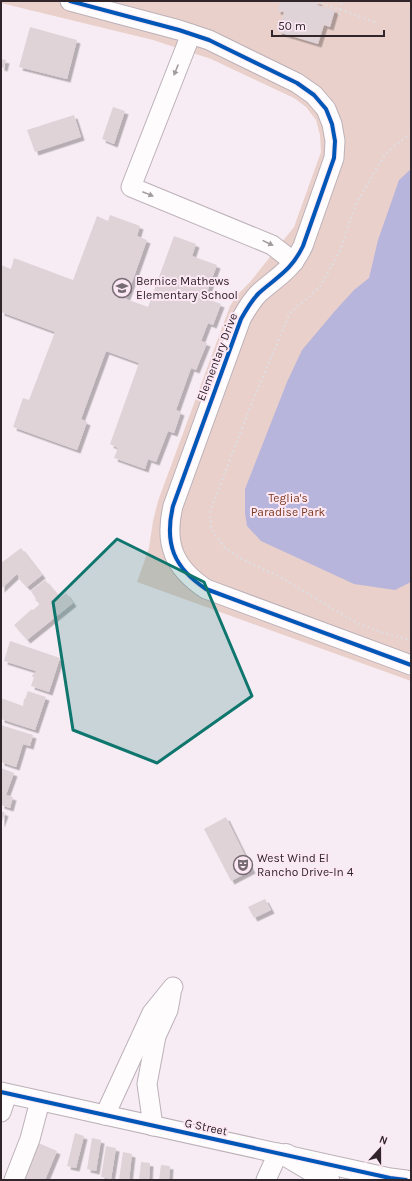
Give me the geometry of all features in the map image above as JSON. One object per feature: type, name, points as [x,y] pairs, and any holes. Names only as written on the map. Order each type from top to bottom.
[{"type":"main road","points":[[282,1154],[328,1180]]},
{"type":"street","name":"Elementary Drive","points":[[70,1],[179,30],[209,40],[306,88],[326,109],[332,124],[335,141],[334,158],[303,246],[289,268],[258,294],[248,305],[241,319],[173,506],[169,520],[169,538],[174,555],[181,567],[193,581],[206,589],[411,665]]},
{"type":"street","points":[[192,34],[131,187],[272,245],[294,262]]},
{"type":"street","points":[[105,1115],[152,1013],[173,987],[168,1010],[156,1036],[147,1084],[153,1126]]},
{"type":"street","points":[[1,1112],[4,1093]]},
{"type":"street","name":"G Street","points":[[4,1093],[390,1178],[406,1180]]},
{"type":"street","points":[[14,1180],[30,1139],[40,1101]]},
{"type":"street","points":[[266,1180],[282,1154]]},
{"type":"path","points":[[339,15],[342,1]]},
{"type":"path","points":[[321,3],[375,22]]},
{"type":"path","points":[[411,133],[385,154],[356,204],[339,253],[319,288],[290,312],[248,410],[210,512],[211,529],[224,548],[240,558],[278,576],[357,623],[380,632],[400,637],[406,638],[411,636]]},
{"type":"highlighted area","points":[[117,539],[204,582],[252,696],[157,763],[73,730],[53,602]]},
{"type":"green space","name":"Teglia's Paradise Park","points":[[1,1],[411,1],[411,681],[137,582],[149,548],[158,501],[230,306],[238,294],[250,282],[294,227],[321,152],[320,135],[316,120],[306,107],[294,98],[211,59],[153,40],[1,3]]},
{"type":"water","points":[[411,169],[411,582],[395,590],[354,584],[261,541],[247,526],[245,513],[245,489],[287,382],[302,350],[354,290],[369,278],[378,240],[399,180]]},
{"type":"building","points":[[280,1],[319,1],[317,5],[335,10],[330,27],[324,25],[318,44],[278,32],[284,12],[277,11]]},
{"type":"building","points":[[30,27],[77,40],[67,79],[19,67]]},
{"type":"building","points":[[1,59],[6,60],[4,68],[1,67]]},
{"type":"building","points":[[113,107],[125,111],[114,144],[102,139]]},
{"type":"building","points":[[74,115],[81,137],[35,152],[27,130]]},
{"type":"building","points":[[110,215],[140,226],[137,236],[147,240],[126,299],[148,307],[174,236],[196,244],[192,256],[217,265],[205,298],[221,304],[213,325],[208,323],[201,341],[207,343],[196,370],[191,368],[176,410],[181,412],[174,433],[168,431],[156,462],[148,459],[145,469],[114,458],[118,448],[110,444],[139,363],[106,351],[81,419],[87,422],[77,450],[13,427],[23,398],[29,400],[55,332],[1,312],[1,265],[11,269],[14,258],[73,280],[97,216],[108,221]]},
{"type":"building","points":[[21,548],[42,575],[27,587],[18,578],[19,577],[17,574],[1,589],[1,563]]},
{"type":"building","points":[[45,580],[60,598],[66,593],[73,603],[27,640],[14,625],[40,604],[35,600],[36,599],[31,591]]},
{"type":"building","points":[[10,641],[60,658],[49,692],[31,686],[34,677],[32,677],[33,674],[35,674],[36,671],[4,661]]},
{"type":"building","points":[[28,691],[46,697],[35,730],[1,719],[1,698],[23,706],[24,699]]},
{"type":"building","points":[[1,725],[33,735],[30,746],[23,744],[16,767],[1,762]]},
{"type":"building","points":[[1,768],[14,773],[6,795],[13,797],[10,808],[1,805]]},
{"type":"building","points":[[1,811],[5,813],[1,824]]},
{"type":"building","points":[[226,817],[252,870],[231,881],[204,829]]},
{"type":"building","points":[[265,899],[271,910],[254,918],[248,907]]},
{"type":"building","points":[[75,1133],[84,1136],[76,1168],[67,1166]]},
{"type":"building","points":[[92,1138],[101,1140],[96,1171],[87,1169]]},
{"type":"building","points":[[36,1142],[57,1151],[45,1180],[20,1180]]},
{"type":"building","points":[[106,1146],[116,1148],[111,1179],[101,1177]]},
{"type":"building","points":[[123,1152],[132,1154],[129,1180],[119,1180]]},
{"type":"building","points":[[141,1162],[150,1163],[149,1180],[139,1180]]},
{"type":"building","points":[[161,1165],[170,1166],[169,1180],[159,1180]]},
{"type":"cycle path","points":[[70,1],[179,30],[209,40],[297,83],[314,95],[326,109],[332,124],[335,141],[334,158],[303,246],[294,262],[256,296],[241,319],[173,506],[170,532],[171,543],[179,564],[186,573],[206,589],[411,665]]},
{"type":"cycle path","points":[[1,1092],[390,1178],[406,1180]]},
{"type":"place","name":"Bernice Mathews Elementary School","points":[[122,288]]},
{"type":"place","name":"West Wind El Rancho Drive-In 4","points":[[243,865]]}]
